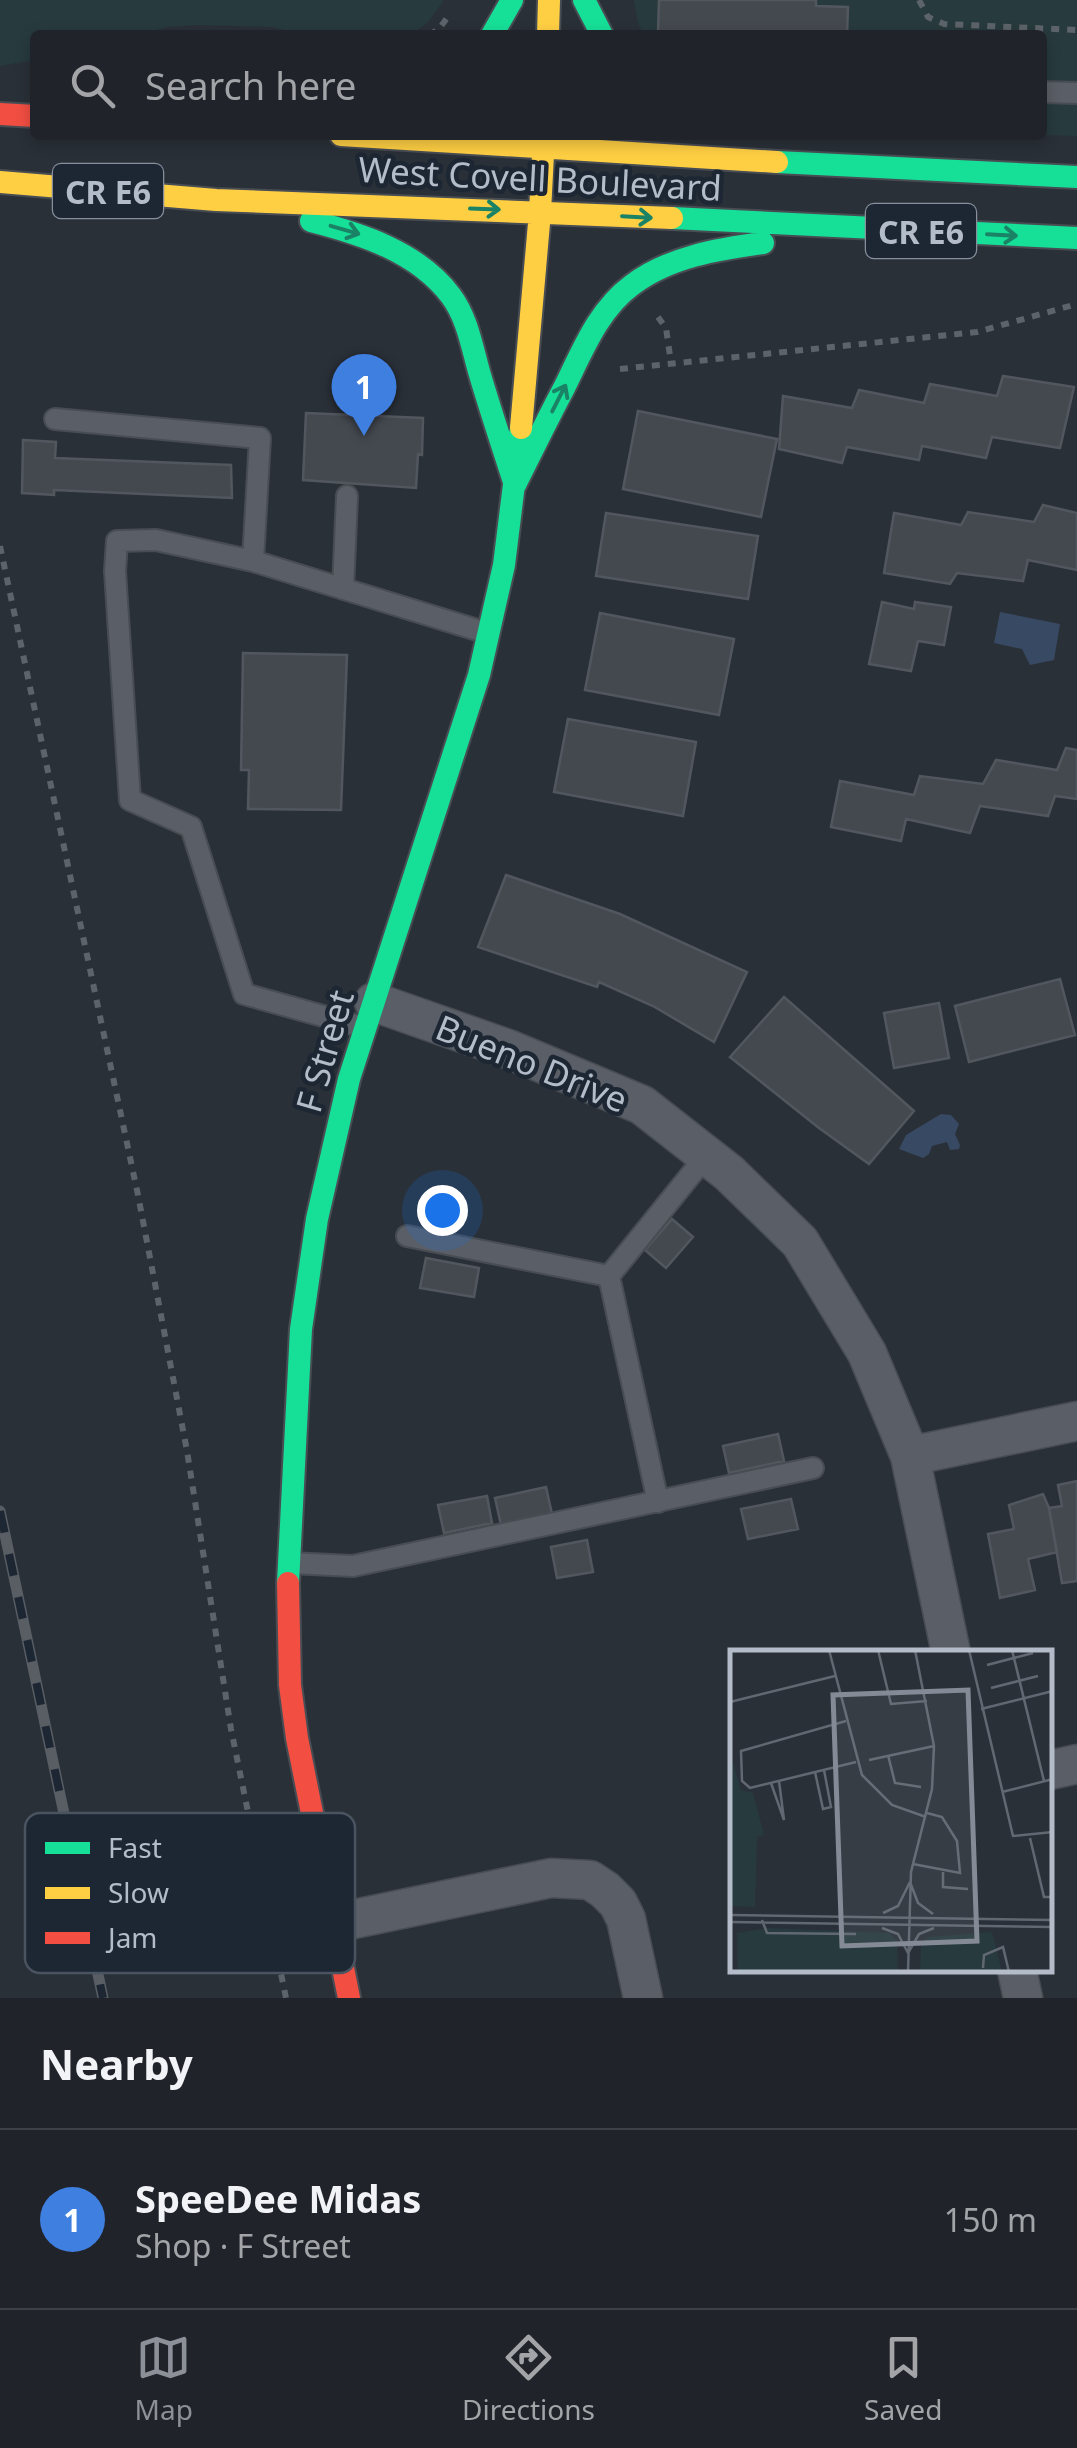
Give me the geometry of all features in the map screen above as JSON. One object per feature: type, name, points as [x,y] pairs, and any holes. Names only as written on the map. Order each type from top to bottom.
[{"type":"main road","points":[[495,30],[512,0]]},
{"type":"main road","points":[[548,30],[549,0]]},
{"type":"main road","points":[[584,0],[599,30]]},
{"type":"main road","name":"CR E6","points":[[0,114],[30,116]]},
{"type":"main road","name":"West Covell Boulevard","points":[[485,140],[1077,177]]},
{"type":"main road","points":[[797,140],[881,167]]},
{"type":"main road","name":"F Street","points":[[313,1813],[290,1685],[287,1562],[301,1329],[317,1219],[349,1079],[480,674],[504,565],[515,485],[543,142]]},
{"type":"main road","name":"West Covell Boulevard","points":[[0,182],[216,200],[1077,238]]},
{"type":"main road","points":[[216,200],[350,230],[392,248],[442,286],[463,316],[515,485]]},
{"type":"main road","points":[[515,485],[590,336],[631,286],[666,266],[724,248],[864,229]]},
{"type":"main road","name":"F Street","points":[[344,1973],[348,1998]]},
{"type":"street","name":"Bueno Drive","points":[[370,1015],[508,1049],[642,1105],[728,1173],[800,1242],[867,1353],[910,1456],[950,1650]]},
{"type":"street","points":[[910,1456],[1077,1421]]},
{"type":"street","points":[[1052,1770],[1077,1764]]},
{"type":"street","points":[[355,1919],[551,1878],[590,1880],[618,1904],[626,1919],[643,1998]]},
{"type":"street","points":[[1018,1973],[1023,1998]]},
{"type":"lane","points":[[1047,92],[1077,93]]},
{"type":"lane","points":[[54,419],[260,438],[253,561]]},
{"type":"lane","points":[[343,589],[347,496]]},
{"type":"lane","points":[[370,1015],[244,994],[191,827],[130,800],[114,571],[118,541],[156,540],[253,561],[490,633]]},
{"type":"lane","points":[[609,1276],[706,1156]]},
{"type":"lane","points":[[407,1236],[609,1276]]},
{"type":"lane","points":[[609,1276],[658,1502]]},
{"type":"lane","points":[[287,1562],[353,1566],[813,1468]]},
{"type":"path","points":[[919,0],[928,17],[944,24],[1077,30]]},
{"type":"path","points":[[437,30],[455,7]]},
{"type":"path","points":[[619,369],[977,332],[1077,304]]},
{"type":"path","points":[[656,315],[666,328],[670,363]]},
{"type":"path","points":[[0,546],[138,1194],[187,1452],[248,1813]]},
{"type":"path","points":[[281,1973],[286,1998]]},
{"type":"green space","points":[[0,0],[444,0],[418,30],[196,25],[156,30],[30,30],[30,61],[0,66]]},
{"type":"green space","points":[[634,0],[1077,0],[1077,136],[1047,135],[1047,30],[642,30]]},
{"type":"water","points":[[1000,612],[1060,624],[1054,660],[1030,665],[1022,649],[994,643]]},
{"type":"water","points":[[941,1114],[951,1115],[959,1124],[955,1134],[959,1149],[950,1150],[947,1142],[932,1146],[923,1158],[899,1149],[906,1135]]},
{"type":"building","points":[[659,0],[816,0],[816,6],[848,7],[847,30],[658,30]]},
{"type":"building","points":[[1003,376],[1074,387],[1060,448],[992,437],[986,458],[922,446],[919,460],[847,447],[842,463],[779,449],[783,396],[852,408],[859,390],[924,403],[930,384],[997,396]]},
{"type":"building","points":[[638,411],[777,439],[761,517],[623,489]]},
{"type":"building","points":[[306,413],[423,418],[416,488],[303,480]]},
{"type":"building","points":[[23,440],[56,442],[55,458],[231,465],[232,498],[54,490],[54,495],[22,493]]},
{"type":"building","points":[[1043,505],[1077,513],[1077,570],[1028,560],[1023,581],[957,573],[950,584],[884,573],[894,513],[961,525],[968,512],[1034,522]]},
{"type":"building","points":[[606,513],[758,536],[748,599],[596,576]]},
{"type":"building","points":[[882,602],[914,609],[915,602],[951,607],[944,645],[918,641],[911,671],[869,664]]},
{"type":"building","points":[[600,613],[734,639],[719,715],[585,690]]},
{"type":"building","points":[[243,653],[347,655],[341,810],[248,809],[249,770],[241,770]]},
{"type":"building","points":[[568,719],[696,742],[683,816],[554,792]]},
{"type":"building","points":[[1066,748],[1077,750],[1077,799],[1055,796],[1048,816],[980,806],[970,833],[906,819],[901,841],[831,827],[840,781],[914,795],[920,776],[983,784],[996,760],[1057,770]]},
{"type":"building","points":[[506,875],[620,914],[747,972],[714,1042],[653,1006],[599,982],[597,987],[478,947]]},
{"type":"building","points":[[1060,979],[1075,1035],[969,1062],[955,1006]]},
{"type":"building","points":[[784,997],[914,1111],[869,1164],[730,1057]]},
{"type":"building","points":[[939,1003],[949,1058],[894,1068],[884,1013]]},
{"type":"building","points":[[672,1219],[693,1237],[666,1268],[645,1250]]},
{"type":"building","points":[[426,1258],[479,1268],[474,1297],[420,1288]]},
{"type":"building","points":[[778,1434],[784,1461],[729,1473],[723,1446]]},
{"type":"building","points":[[1077,1481],[1077,1581],[1062,1583],[1049,1508],[1062,1506],[1058,1485]]},
{"type":"building","points":[[546,1487],[552,1514],[501,1525],[495,1498]]},
{"type":"building","points":[[1043,1494],[1057,1552],[1028,1559],[1035,1590],[1000,1598],[988,1534],[1014,1529],[1009,1505]]},
{"type":"building","points":[[487,1496],[492,1523],[444,1533],[438,1505]]},
{"type":"building","points":[[791,1499],[798,1529],[748,1539],[741,1509]]},
{"type":"building","points":[[587,1540],[593,1572],[557,1578],[551,1547]]},
{"type":"railway","points":[[0,1511],[64,1813]]},
{"type":"railway","points":[[98,1973],[103,1998]]},
{"type":"traffic: fast","points":[[495,30],[512,0]]},
{"type":"traffic: fast","points":[[584,0],[599,30]]},
{"type":"traffic: fast","points":[[777,162],[1077,177]]},
{"type":"traffic: fast","points":[[672,218],[1077,238]]},
{"type":"traffic: fast","points":[[311,221],[350,232],[406,256],[451,296],[466,324],[515,485]]},
{"type":"traffic: fast","points":[[515,485],[592,332],[620,295],[646,275],[678,261],[763,243]]},
{"type":"traffic: fast","points":[[288,1583],[301,1329],[317,1219],[349,1079],[479,675],[504,565],[521,428]]},
{"type":"traffic: slow","points":[[548,30],[549,0]]},
{"type":"traffic: slow","points":[[422,140],[777,162]]},
{"type":"traffic: slow","points":[[521,428],[544,140]]},
{"type":"traffic: slow","points":[[0,182],[216,200],[672,218]]},
{"type":"traffic: jam","points":[[0,114],[30,116]]},
{"type":"traffic: jam","points":[[288,1583],[290,1685],[312,1813]]},
{"type":"traffic: jam","points":[[344,1973],[349,1998]]},
{"type":"place","name":"SpeeDee Midas","points":[[364,436]]}]
